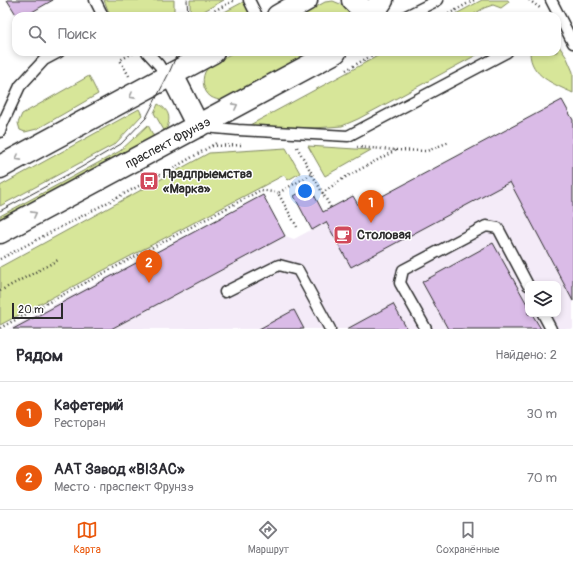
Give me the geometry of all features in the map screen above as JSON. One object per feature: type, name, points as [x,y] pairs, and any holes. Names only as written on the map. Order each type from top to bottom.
[{"type":"main road","points":[[285,12],[306,0]]},
{"type":"main road","points":[[353,0],[361,8],[362,12]]},
{"type":"main road","points":[[374,12],[382,0]]},
{"type":"main road","points":[[0,167],[206,56]]},
{"type":"main road","name":"праспект Фрунзэ","points":[[0,232],[198,126],[340,61]]},
{"type":"main road","points":[[169,77],[198,126]]},
{"type":"lane","points":[[95,0],[101,12]]},
{"type":"lane","points":[[249,0],[255,12]]},
{"type":"lane","points":[[414,12],[438,0]]},
{"type":"lane","points":[[551,0],[556,12]]},
{"type":"lane","points":[[561,22],[573,42]]},
{"type":"lane","points":[[0,132],[20,86],[44,60],[52,56]]},
{"type":"lane","points":[[150,56],[169,77]]},
{"type":"lane","points":[[198,126],[238,130],[348,136],[499,56]]},
{"type":"lane","points":[[426,329],[400,284],[403,270],[486,226],[498,228],[526,281]]},
{"type":"lane","points":[[225,292],[279,265],[298,270],[330,329]]},
{"type":"lane","points":[[545,317],[551,329]]},
{"type":"path","points":[[212,12],[235,0]]},
{"type":"path","points":[[452,12],[474,0]]},
{"type":"path","points":[[128,56],[120,60],[130,78]]},
{"type":"path","points":[[340,61],[361,56]]},
{"type":"path","points":[[0,260],[177,166],[238,130]]},
{"type":"path","points":[[396,150],[427,150],[449,142]]},
{"type":"path","points":[[296,144],[331,208]]},
{"type":"path","points":[[322,193],[344,178],[379,159]]},
{"type":"path","points":[[0,328],[261,190],[278,194],[312,174]]},
{"type":"path","points":[[278,194],[297,227]]},
{"type":"path","points":[[0,291],[58,260]]},
{"type":"shaded area","points":[[562,100],[573,120],[573,329],[8,329],[263,195],[285,236],[294,239],[326,222],[322,213],[353,196],[360,208]]},
{"type":"green space","points":[[104,0],[174,0],[174,12],[109,12]]},
{"type":"green space","points":[[190,0],[224,0],[202,12],[190,12]]},
{"type":"green space","points":[[482,0],[508,0],[509,2],[501,8],[493,5],[478,12],[460,12]]},
{"type":"green space","points":[[245,1],[249,9],[249,12],[224,12]]},
{"type":"green space","points":[[333,1],[345,6],[349,12],[307,12],[325,2]]},
{"type":"green space","points":[[561,49],[573,72],[573,93],[544,78],[534,67],[530,56],[561,56]]},
{"type":"green space","points":[[226,56],[308,56],[223,101],[212,98],[206,91],[203,83],[204,75],[207,69]]},
{"type":"green space","points":[[378,56],[475,56],[358,119],[342,126],[314,128],[248,126]]},
{"type":"green space","points":[[89,76],[98,94],[37,129],[25,132],[20,130],[18,123],[22,114]]},
{"type":"green space","points":[[158,104],[168,113],[169,116],[165,132],[154,113]]},
{"type":"green space","points":[[139,109],[142,115],[115,144],[0,206],[0,186]]},
{"type":"green space","points":[[148,125],[155,139],[0,223],[0,216],[120,151]]},
{"type":"green space","points":[[308,146],[371,150],[325,176]]},
{"type":"green space","points":[[286,148],[300,173],[288,180],[284,175],[0,325],[0,267],[209,153]]},
{"type":"building","points":[[7,0],[53,0],[32,12],[14,12]]},
{"type":"building","points":[[562,100],[573,120],[573,301],[510,182],[351,267],[326,222],[312,230],[294,196],[310,187],[323,212],[353,196],[360,208]]},
{"type":"building","points":[[263,195],[285,236],[111,329],[13,329]]},
{"type":"building","points":[[493,243],[525,301],[525,317],[534,317],[541,329],[448,329],[422,282]]},
{"type":"building","points":[[393,304],[407,329],[347,329]]},
{"type":"building","points":[[294,310],[304,329],[259,329]]},
{"type":"tram line","points":[[187,0],[188,12]]},
{"type":"tram line","points":[[0,211],[121,144],[146,118],[176,56]]},
{"type":"place","name":"Прадпрыемства «Марка»","points":[[149,181]]},
{"type":"place","name":"Кафетерий","points":[[371,223]]},
{"type":"place","name":"Столовая","points":[[343,235]]},
{"type":"place","name":"ААТ Завод «ВІЗАС»","points":[[149,283]]}]
